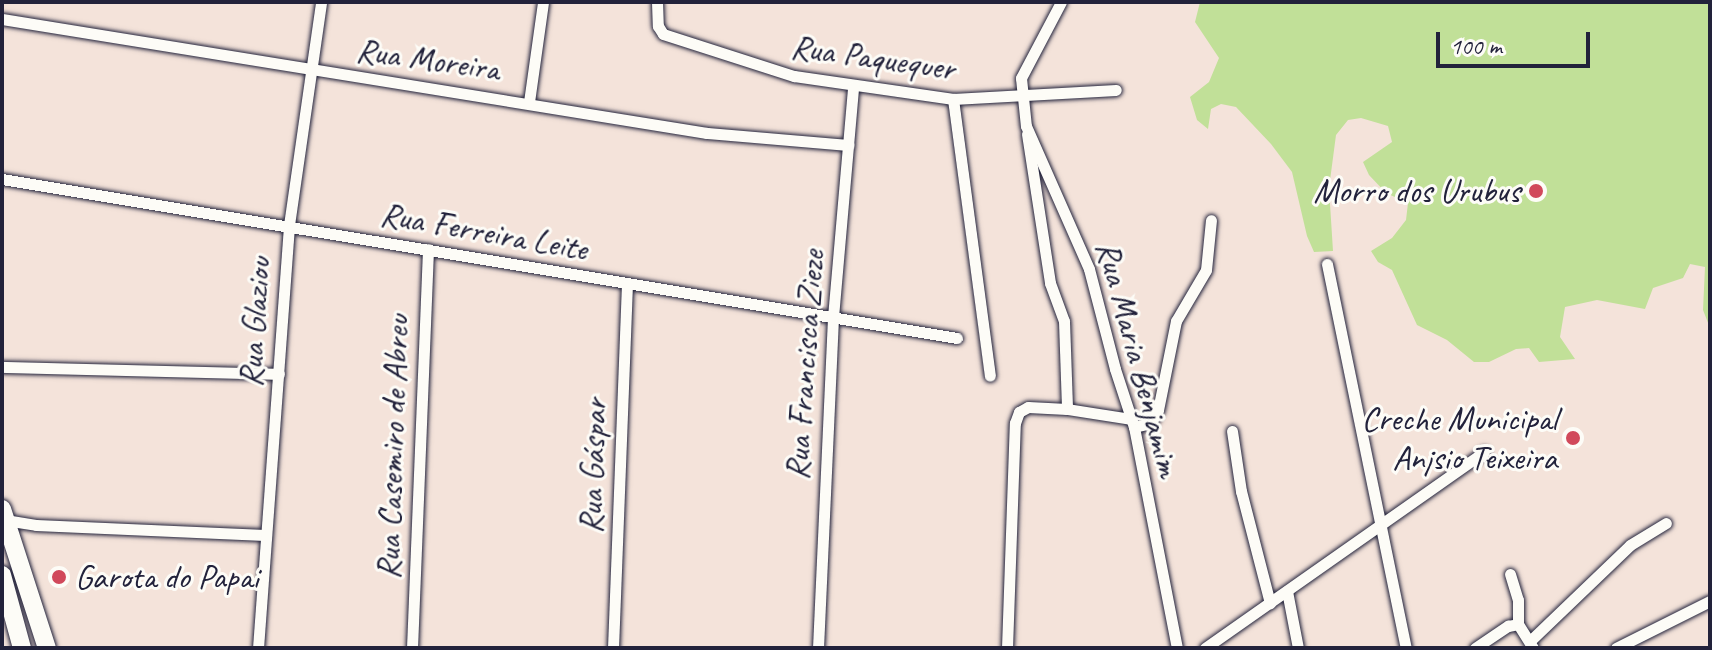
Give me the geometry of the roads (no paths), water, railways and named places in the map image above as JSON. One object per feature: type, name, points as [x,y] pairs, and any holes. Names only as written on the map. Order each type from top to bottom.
[{"type":"main road","points":[[3,514],[47,648]]},
{"type":"main road","points":[[2,575],[22,648]]},
{"type":"street","name":"Rua Glaziou","points":[[258,648],[289,225],[321,2]]},
{"type":"street","points":[[529,102],[543,2]]},
{"type":"street","name":"Rua Paquequer","points":[[657,2],[658,26],[671,39],[767,69],[853,87],[953,99],[1022,92],[1116,90]]},
{"type":"street","points":[[1022,92],[1024,70],[1061,2]]},
{"type":"street","name":"Rua Moreira","points":[[2,19],[707,133],[848,145]]},
{"type":"street","name":"Rua Francisca Zieze","points":[[818,648],[833,317],[853,87]]},
{"type":"street","name":"Rua Maria Benjamim","points":[[1022,92],[1026,126],[1084,252],[1133,423],[1177,648]]},
{"type":"street","points":[[953,99],[990,376]]},
{"type":"street","points":[[1026,126],[1050,283],[1066,334],[1067,409]]},
{"type":"street","name":"Rua Ferreira Leite","points":[[2,179],[957,338]]},
{"type":"street","points":[[1007,648],[1015,423],[1019,412],[1028,407],[1067,409],[1133,423],[1151,423],[1158,410],[1176,321],[1206,270],[1211,220]]},
{"type":"street","name":"Rua Casemiro de Abreu","points":[[412,648],[428,249]]},
{"type":"street","points":[[1327,264],[1406,648]]},
{"type":"street","name":"Rua Gáspar","points":[[613,648],[627,285]]},
{"type":"street","points":[[2,367],[279,374]]},
{"type":"street","points":[[1232,431],[1241,491],[1270,603]]},
{"type":"street","points":[[1205,648],[1484,452]]},
{"type":"street","points":[[3,514],[36,525],[265,535]]},
{"type":"street","points":[[1510,574],[1518,600],[1518,624],[1532,644],[1630,545],[1666,523]]},
{"type":"street","points":[[13,544],[36,525]]},
{"type":"street","points":[[1287,591],[1298,648]]},
{"type":"street","points":[[1616,648],[1710,601]]},
{"type":"street","points":[[1475,648],[1508,626],[1518,624]]},
{"type":"place","name":"Morro dos Urubus","points":[[1536,191]]},
{"type":"place","name":"Creche Municipal An¡sio Teixeira","points":[[1573,438]]},
{"type":"place","name":"Garota do Papai","points":[[59,577]]}]
